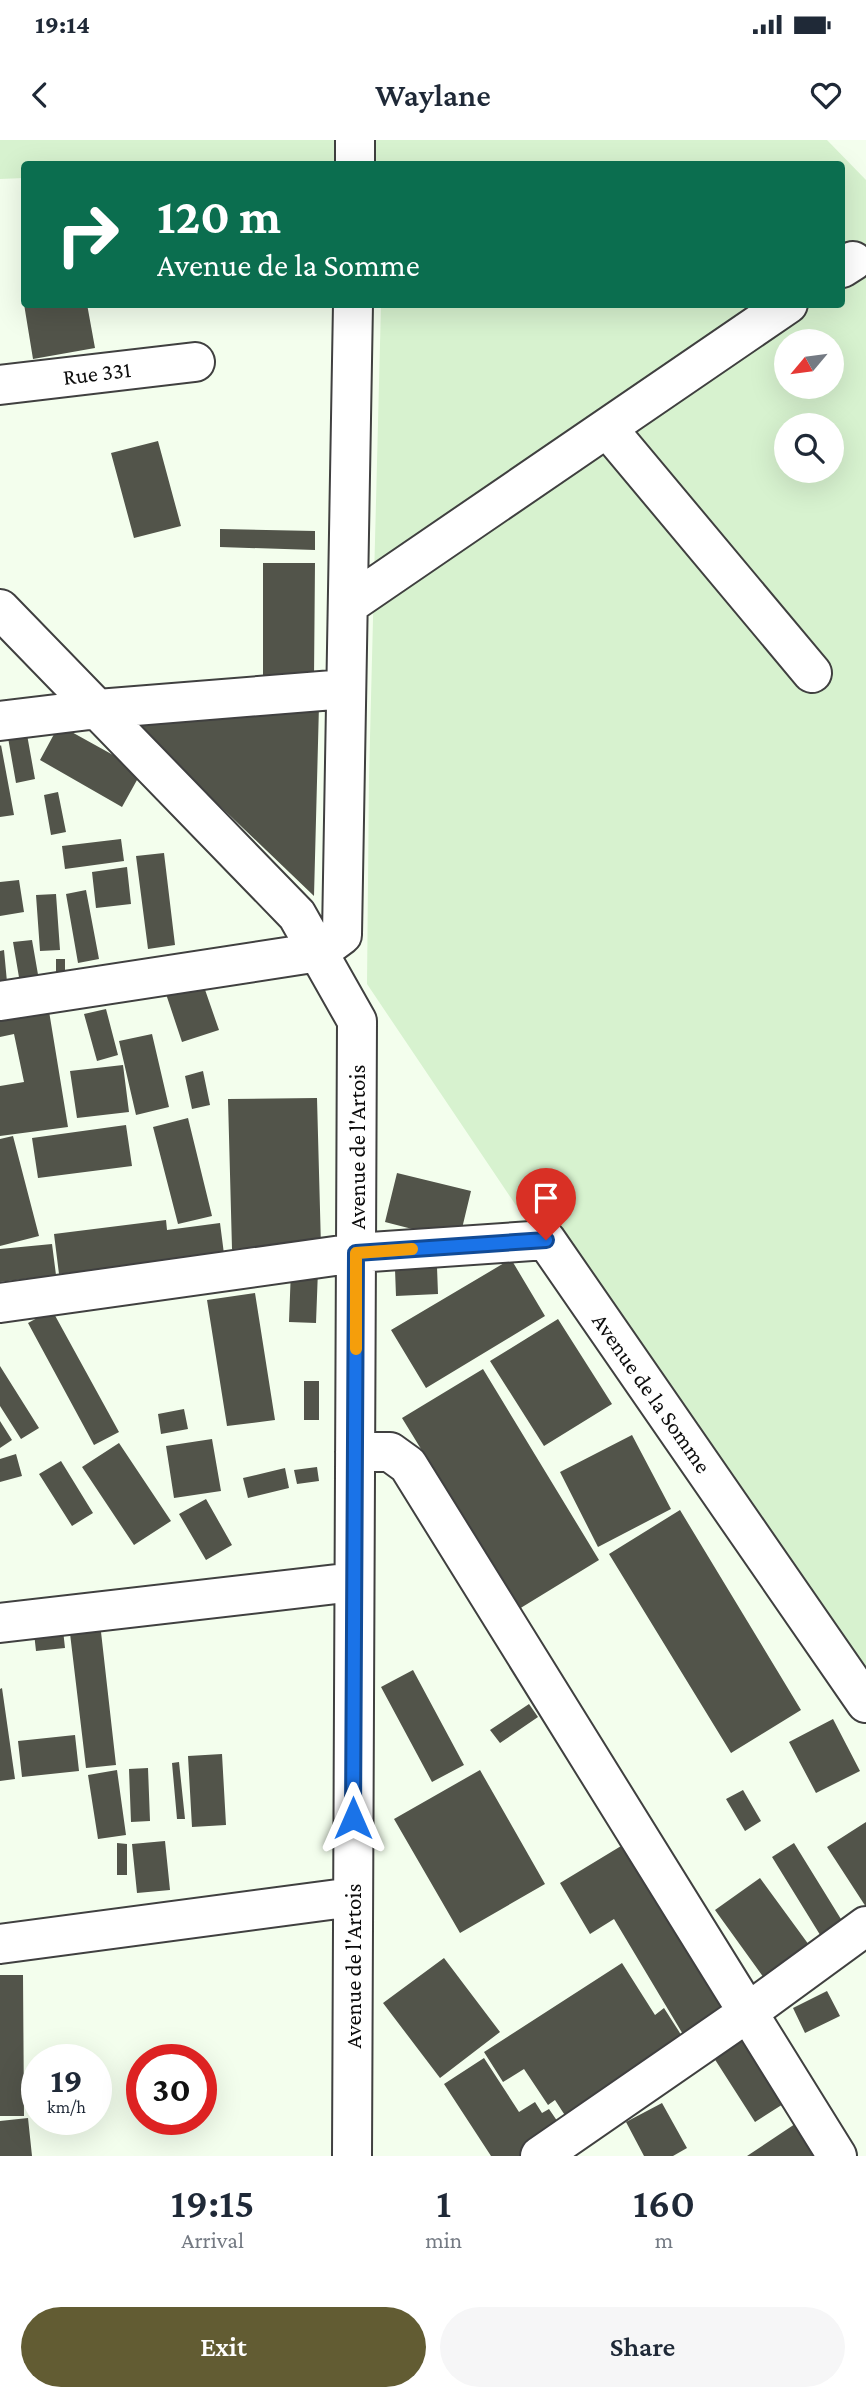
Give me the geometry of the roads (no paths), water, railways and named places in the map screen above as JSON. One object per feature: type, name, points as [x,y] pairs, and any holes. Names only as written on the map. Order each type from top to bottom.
[{"type":"street","points":[[355,140],[355,161]]},
{"type":"street","points":[[0,1000],[318,952],[342,935],[353,308]]},
{"type":"street","points":[[348,605],[782,308]]},
{"type":"street","name":"Rue 331","points":[[0,385],[195,362]]},
{"type":"street","points":[[607,428],[812,673]]},
{"type":"street","points":[[0,609],[297,915],[318,952]]},
{"type":"street","points":[[0,721],[98,709],[346,689]]},
{"type":"street","name":"Avenue de l'Artois","points":[[318,952],[357,1021],[352,2156]]},
{"type":"street","name":"Avenue de la Somme","points":[[356,1253],[546,1240],[866,1703]]},
{"type":"street","points":[[0,1303],[356,1253]]},
{"type":"street","points":[[355,1452],[390,1452],[408,1465],[837,2156]]},
{"type":"street","points":[[0,1623],[354,1582]]},
{"type":"street","points":[[0,1944],[353,1897]]},
{"type":"street","points":[[540,2156],[747,2013],[866,1926]]}]
